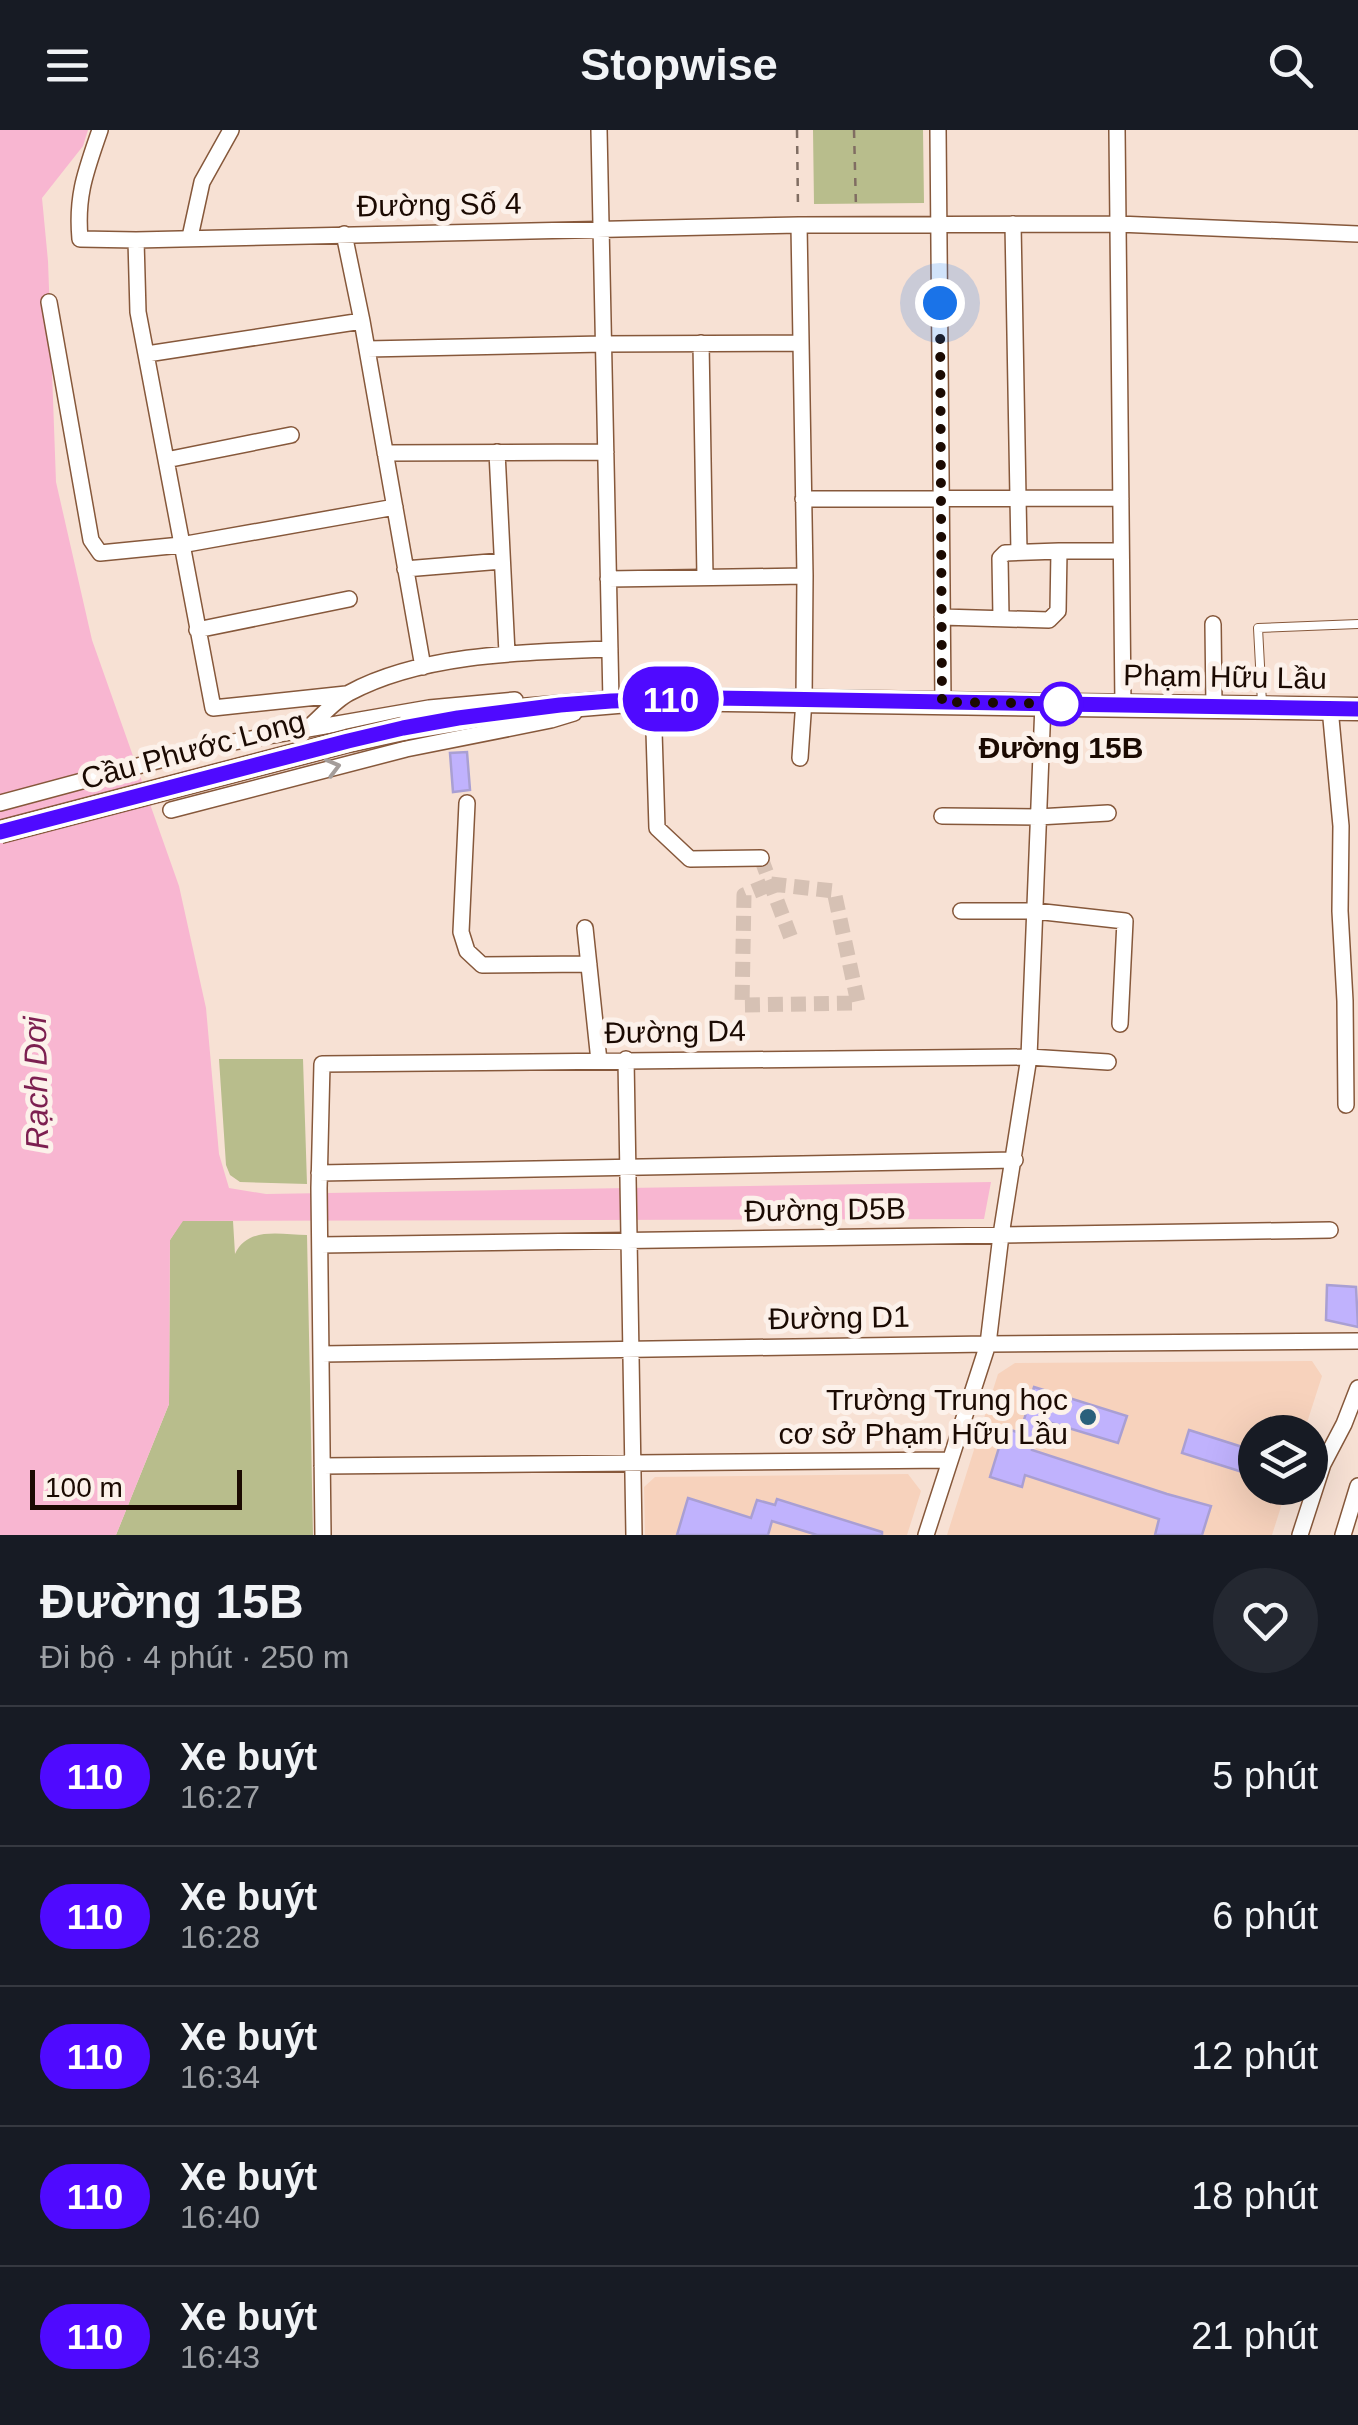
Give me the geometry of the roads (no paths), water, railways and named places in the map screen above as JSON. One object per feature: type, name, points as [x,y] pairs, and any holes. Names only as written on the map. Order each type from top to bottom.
[{"type":"main road","name":"Phạm Hữu Lầu","points":[[403,728],[508,711],[654,699],[1358,709]]},
{"type":"main road","name":"Cầu Phước Long","points":[[0,832],[403,728]]},
{"type":"street","name":"Đường Số 4","points":[[100,130],[82,183],[80,239],[939,224],[1118,224],[1358,234]]},
{"type":"street","points":[[190,237],[202,182],[231,130]]},
{"type":"street","points":[[599,130],[611,701]]},
{"type":"street","points":[[938,130],[942,702]]},
{"type":"street","points":[[1118,130],[1123,705]]},
{"type":"street","points":[[1013,224],[1019,552]]},
{"type":"street","points":[[799,225],[805,576],[800,758]]},
{"type":"street","points":[[344,234],[423,667]]},
{"type":"street","points":[[136,240],[138,312],[213,708],[346,694],[423,667],[506,653],[610,649]]},
{"type":"street","points":[[49,302],[93,546],[100,554],[182,545],[394,507]]},
{"type":"street","points":[[148,354],[362,321]]},
{"type":"street","points":[[701,343],[704,577]]},
{"type":"street","points":[[367,349],[800,343]]},
{"type":"street","points":[[166,460],[291,435]]},
{"type":"street","points":[[498,452],[506,653]]},
{"type":"street","points":[[385,453],[606,452]]},
{"type":"street","points":[[803,498],[1121,498]]},
{"type":"street","points":[[942,616],[1048,620],[1058,612],[1059,551]]},
{"type":"street","points":[[1001,618],[1000,558],[1005,553],[1120,551]]},
{"type":"street","points":[[405,569],[502,561]]},
{"type":"street","points":[[608,579],[805,576]]},
{"type":"street","points":[[196,630],[349,599]]},
{"type":"street","points":[[1213,624],[1214,706]]},
{"type":"street","points":[[307,728],[346,694]]},
{"type":"street","name":"Phạm Hữu Lầu","points":[[221,744],[430,708],[566,698],[611,701]]},
{"type":"street","points":[[654,699],[658,828],[690,859],[760,858]]},
{"type":"street","name":"Phạm Hữu Lầu","points":[[171,810],[406,748],[552,720],[611,701]]},
{"type":"street","points":[[926,1535],[988,1344],[1030,1056],[1042,704]]},
{"type":"street","points":[[1330,708],[1340,826],[1346,1105]]},
{"type":"street","points":[[221,744],[239,792]]},
{"type":"street","name":"Cầu Phước Long","points":[[0,803],[221,744]]},
{"type":"street","points":[[467,802],[461,932],[467,952],[482,966],[589,964]]},
{"type":"street","points":[[942,816],[1108,813]]},
{"type":"street","points":[[961,911],[1035,912],[1125,921],[1120,1024]]},
{"type":"street","points":[[585,928],[599,1061]]},
{"type":"street","name":"Đường D4","points":[[319,1180],[322,1064],[1030,1056],[1108,1062]]},
{"type":"street","points":[[626,1060],[634,1535]]},
{"type":"street","points":[[323,1535],[319,1180],[630,1168],[1015,1160]]},
{"type":"street","name":"Đường D5B","points":[[320,1238],[1330,1230]]},
{"type":"street","name":"Đường D1","points":[[321,1354],[1358,1341]]},
{"type":"street","points":[[1300,1535],[1323,1464],[1358,1388]]},
{"type":"street","points":[[322,1466],[950,1460]]},
{"type":"street","points":[[1343,1535],[1358,1486]]},
{"type":"lane","points":[[1262,707],[1258,628],[1358,624]]},
{"type":"water","name":"Rạch Dơi","points":[[0,130],[88,130],[83,146],[42,198],[56,482],[92,640],[179,886],[206,1008],[219,1154],[229,1188],[266,1194],[991,1182],[984,1219],[183,1221],[170,1240],[169,1404],[116,1535],[0,1535]]},
{"type":"tunnel","points":[[761,858],[792,941]]},
{"type":"tunnel","points":[[771,884],[834,891],[858,1003],[742,1005],[744,895],[771,884]]},
{"type":"place","name":"Đường 15B","points":[[1061,704]]},
{"type":"place","name":"Trường Trung học cơ sở Phạm Hữu Lầu","points":[[1088,1417]]}]
